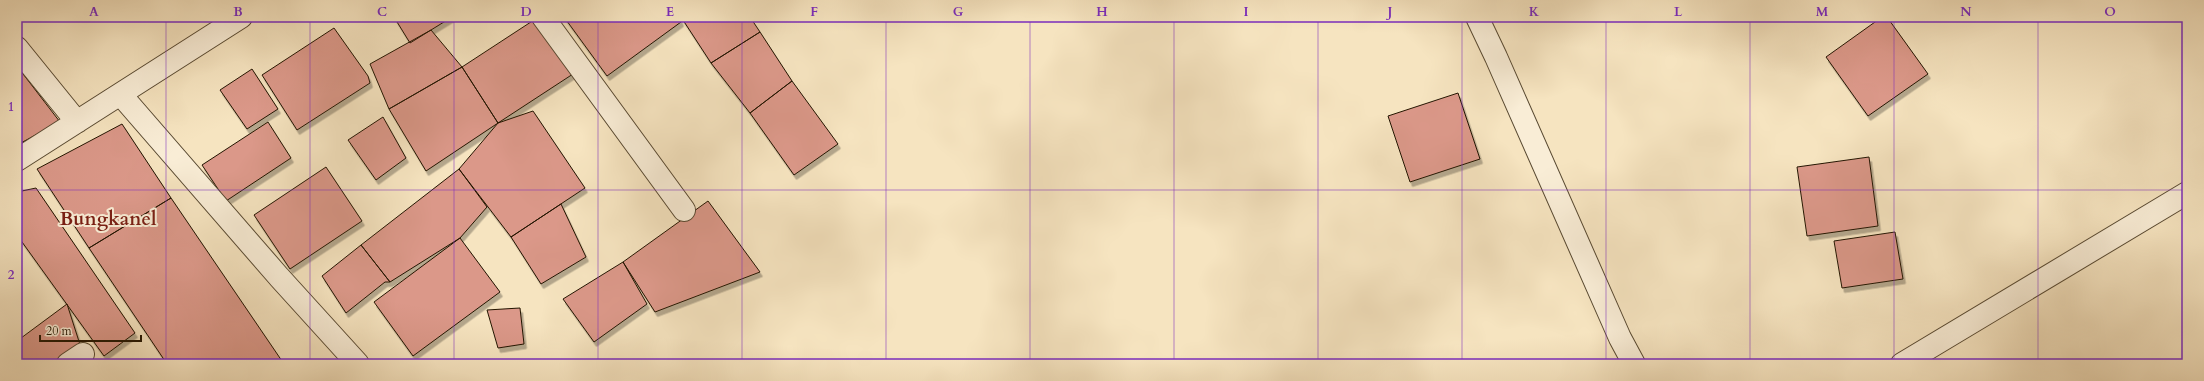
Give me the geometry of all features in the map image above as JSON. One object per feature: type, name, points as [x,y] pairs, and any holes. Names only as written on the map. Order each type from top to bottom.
[{"type":"street","points":[[17,160],[241,17]]},
{"type":"street","points":[[543,17],[684,210]]},
{"type":"street","points":[[1476,17],[1496,56],[1620,338],[1634,364]]},
{"type":"street","points":[[17,48],[77,122]]},
{"type":"street","points":[[121,95],[279,277],[358,364]]},
{"type":"street","points":[[1902,364],[2187,192]]},
{"type":"building","points":[[394,17],[452,17],[410,43]]},
{"type":"building","points":[[564,17],[679,17],[681,22],[607,76]]},
{"type":"building","points":[[681,17],[750,17],[760,32],[711,63]]},
{"type":"building","points":[[1882,17],[1887,17],[1928,74],[1868,116],[1826,57]]},
{"type":"building","points":[[537,18],[573,74],[498,123],[462,67]]},
{"type":"building","points":[[334,28],[368,76],[370,83],[297,130],[262,75]]},
{"type":"building","points":[[431,30],[462,67],[389,109],[370,64]]},
{"type":"building","points":[[760,32],[792,81],[750,113],[711,63]]},
{"type":"building","points":[[462,67],[498,123],[426,171],[389,109]]},
{"type":"building","points":[[252,69],[278,109],[247,129],[220,90]]},
{"type":"building","points":[[20,70],[60,122],[17,145],[17,72]]},
{"type":"building","points":[[792,81],[838,144],[794,175],[750,113]]},
{"type":"building","points":[[1458,93],[1480,159],[1410,182],[1388,116]]},
{"type":"building","points":[[533,111],[585,188],[511,237],[459,169],[498,123]]},
{"type":"building","points":[[383,117],[406,158],[376,180],[348,140]]},
{"type":"building","points":[[268,122],[291,158],[226,201],[202,165]]},
{"type":"building","points":[[122,124],[171,198],[89,248],[37,169]]},
{"type":"building","points":[[1869,157],[1878,226],[1807,236],[1797,167]]},
{"type":"building","points":[[326,167],[362,221],[290,269],[254,215]]},
{"type":"building","points":[[459,169],[487,207],[460,238],[390,282],[361,245]]},
{"type":"building","points":[[36,188],[135,333],[104,356],[17,235],[17,192]]},
{"type":"building","points":[[171,198],[284,364],[167,364],[89,248]]},
{"type":"building","points":[[708,201],[760,272],[655,312],[623,262]]},
{"type":"building","points":[[561,204],[586,257],[541,284],[511,237]]},
{"type":"building","points":[[1895,232],[1903,279],[1842,288],[1834,241]]},
{"type":"building","points":[[460,238],[500,292],[413,356],[374,302]]},
{"type":"building","points":[[361,245],[390,282],[385,282],[346,313],[322,276]]},
{"type":"building","points":[[623,262],[647,304],[594,342],[563,299]]},
{"type":"building","points":[[67,304],[83,354],[68,364],[17,364],[17,341]]},
{"type":"building","points":[[520,308],[524,344],[498,348],[487,310]]},
{"type":"district","name":"Bungkanel","points":[[108,219]]}]
